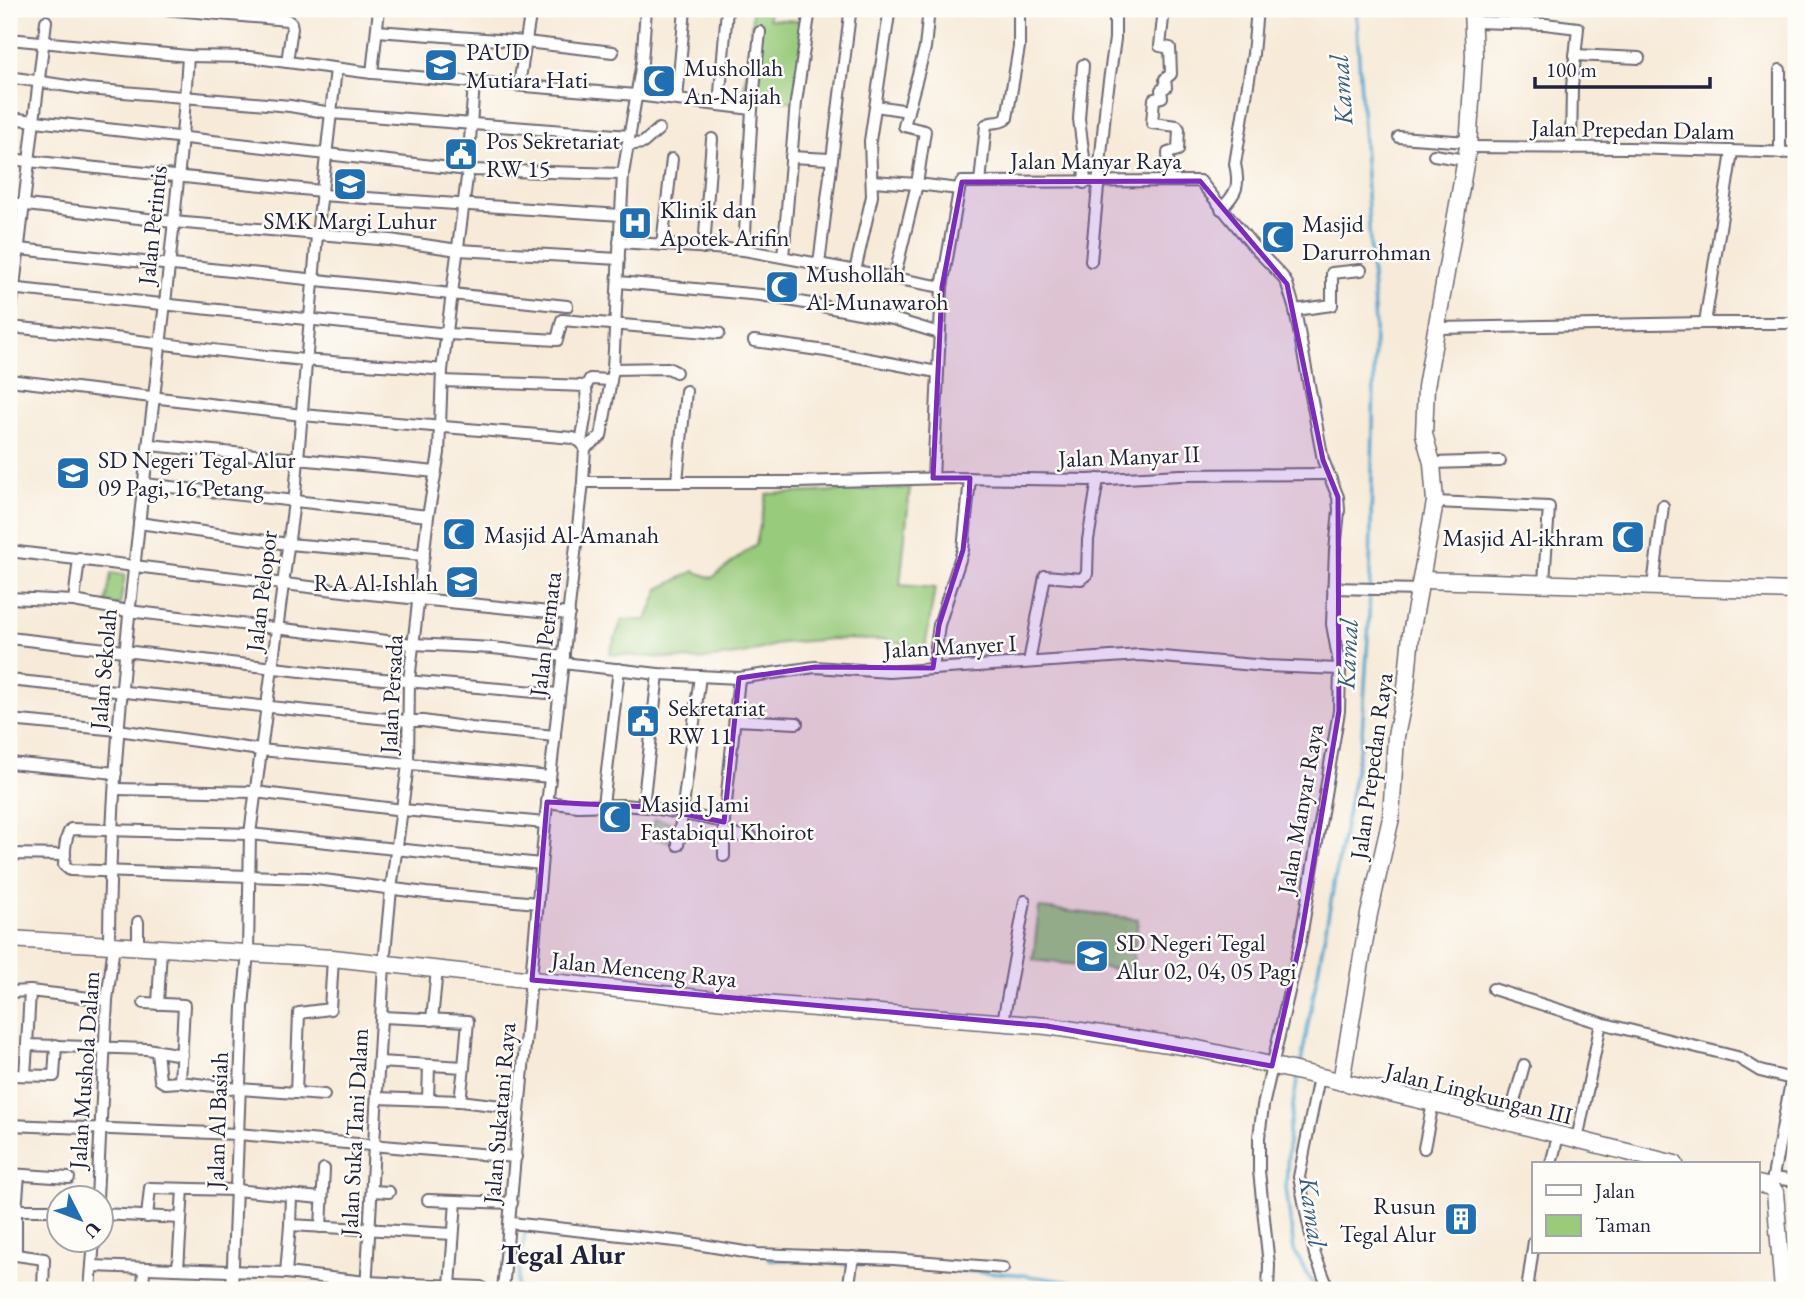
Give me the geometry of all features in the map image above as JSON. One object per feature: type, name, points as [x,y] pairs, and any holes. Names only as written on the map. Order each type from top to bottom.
[{"type":"street","points":[[164,9],[290,21],[292,28],[287,62]]},
{"type":"street","points":[[372,73],[379,9]]},
{"type":"street","points":[[519,85],[531,9]]},
{"type":"street","points":[[9,380],[302,415],[573,438],[583,445],[601,436],[612,375],[623,174],[642,62],[646,9]]},
{"type":"street","points":[[677,99],[685,9]]},
{"type":"street","points":[[719,105],[727,9]]},
{"type":"street","points":[[783,257],[800,71],[810,9]]},
{"type":"street","points":[[894,279],[918,184],[925,131],[904,126],[925,48],[929,9]]},
{"type":"street","points":[[980,182],[986,125],[1007,118],[1019,47],[1019,9]]},
{"type":"street","points":[[1091,261],[1097,183],[1115,39],[1115,9]]},
{"type":"street","points":[[1164,9],[1160,46],[1170,48],[1171,74],[1165,79],[1166,87],[1161,90],[1162,97],[1154,99],[1152,123],[1177,126],[1179,129],[1178,149],[1168,152],[1169,181]]},
{"type":"street","points":[[1221,209],[1239,182],[1235,164],[1253,54],[1257,9]]},
{"type":"street","points":[[855,271],[872,196],[870,142],[890,14]]},
{"type":"street","points":[[819,264],[850,15]]},
{"type":"street","points":[[1473,15],[1578,28],[1572,87],[1571,148]]},
{"type":"street","name":"Jalan Prepedan Raya","points":[[1342,1082],[1369,914],[1391,818],[1396,736],[1435,502],[1432,464],[1424,434],[1424,415],[1467,150],[1474,56],[1473,15]]},
{"type":"street","points":[[46,21],[23,204],[13,248],[9,328],[442,375],[586,386],[590,380],[612,375],[668,368],[676,372]]},
{"type":"street","points":[[377,31],[526,42],[613,52]]},
{"type":"street","points":[[744,250],[760,32]]},
{"type":"street","points":[[9,39],[188,56],[249,57],[372,73],[636,95],[753,110]]},
{"type":"street","points":[[1575,55],[1639,58]]},
{"type":"street","name":"Jalan Perintis","points":[[155,398],[186,99],[188,56]]},
{"type":"street","points":[[1083,65],[1079,119],[1085,166],[1084,183]]},
{"type":"street","name":"Jalan Pelopor","points":[[248,952],[250,834],[294,502],[326,153],[327,112],[336,69]]},
{"type":"street","points":[[1780,70],[1780,153]]},
{"type":"street","points":[[9,77],[87,89],[643,143],[659,129]]},
{"type":"street","name":"Jalan Persada","points":[[384,970],[391,889],[408,765],[409,681],[441,427],[442,375],[467,170],[474,82]]},
{"type":"street","points":[[876,106],[908,111]]},
{"type":"street","points":[[9,118],[467,170],[623,174]]},
{"type":"street","points":[[1399,137],[1467,150]]},
{"type":"street","points":[[704,248],[712,139]]},
{"type":"street","name":"Jalan Prepedan Dalam","points":[[1467,150],[1571,148],[1796,153]]},
{"type":"street","points":[[1434,155],[1467,150]]},
{"type":"street","points":[[1705,323],[1732,152]]},
{"type":"street","points":[[791,157],[830,159]]},
{"type":"street","points":[[9,159],[463,206],[621,215]]},
{"type":"street","points":[[662,244],[672,159]]},
{"type":"street","points":[[583,482],[796,482],[933,478],[942,288],[959,189],[872,181]]},
{"type":"street","name":"Jalan Manyar Raya","points":[[959,189],[962,182],[1200,181],[1221,209],[1282,276],[1296,310],[1326,474],[1338,497],[1332,624],[1340,669],[1339,711],[1279,1068],[1263,1106],[1259,1137],[1259,1171],[1269,1265],[1268,1290]]},
{"type":"street","points":[[9,202],[173,222],[390,240],[458,250],[619,259]]},
{"type":"street","points":[[619,242],[744,250],[942,288]]},
{"type":"street","points":[[13,248],[567,306]]},
{"type":"street","points":[[1296,310],[1332,305],[1332,273],[1362,270]]},
{"type":"street","points":[[619,282],[761,295],[850,309],[939,333]]},
{"type":"street","points":[[11,288],[448,334],[556,340],[562,320],[719,334]]},
{"type":"street","points":[[1437,328],[1796,323]]},
{"type":"street","points":[[754,341],[826,351],[937,372]]},
{"type":"street","name":"Jalan Permata","points":[[531,980],[547,802],[583,482],[586,386]]},
{"type":"street","points":[[677,481],[686,391]]},
{"type":"street","name":"Jalan Sekolah","points":[[111,945],[109,872],[118,730],[128,611],[155,398]]},
{"type":"street","points":[[149,445],[436,472]]},
{"type":"street","points":[[1432,464],[1500,461]]},
{"type":"street","name":"Jalan Manyar II","points":[[933,478],[1098,479],[1181,475],[1326,474]]},
{"type":"street","points":[[933,668],[939,625],[963,550],[970,478]]},
{"type":"street","points":[[1029,662],[1045,576],[1081,579],[1087,574],[1088,540],[1098,479]]},
{"type":"street","points":[[144,484],[428,516]]},
{"type":"street","points":[[1435,502],[1549,506],[1544,582]]},
{"type":"street","points":[[1653,586],[1663,506]]},
{"type":"street","points":[[139,523],[288,544],[424,555]]},
{"type":"street","points":[[9,551],[283,584],[569,614]]},
{"type":"street","points":[[74,601],[79,558]]},
{"type":"street","points":[[1333,588],[1544,582],[1796,591]]},
{"type":"street","name":"Jalan Manyer I","points":[[9,598],[74,601],[128,611],[413,644],[493,648],[658,674],[739,678],[815,667],[889,672],[1140,655],[1266,666],[1340,669]]},
{"type":"street","points":[[9,638],[409,681],[559,694]]},
{"type":"street","points":[[603,805],[618,669]]},
{"type":"street","points":[[643,806],[658,674]]},
{"type":"street","points":[[678,845],[700,676]]},
{"type":"street","points":[[724,856],[724,822],[739,678]]},
{"type":"street","points":[[9,680],[555,736]]},
{"type":"street","points":[[9,720],[118,730],[260,750],[550,777]]},
{"type":"street","points":[[735,720],[797,723]]},
{"type":"street","points":[[9,763],[116,773]]},
{"type":"street","points":[[116,789],[255,792],[402,810],[545,823]]},
{"type":"street","points":[[547,802],[578,806],[643,806],[724,822]]},
{"type":"street","points":[[538,904],[308,878],[109,872],[68,869],[64,866],[70,830],[250,834],[541,864]]},
{"type":"street","points":[[724,835],[751,836]]},
{"type":"street","points":[[9,854],[65,855]]},
{"type":"street","points":[[1003,1022],[1025,901]]},
{"type":"street","points":[[138,922],[138,946]]},
{"type":"street","name":"Jalan Menceng Raya","points":[[9,939],[333,958],[384,970],[437,969],[726,1001],[1047,1026],[1189,1047],[1279,1068]]},
{"type":"street","name":"Jalan Mushola Dalam","points":[[98,1184],[111,945]]},
{"type":"street","points":[[158,1004],[161,948]]},
{"type":"street","name":"Jalan Al Basiah","points":[[232,1290],[239,1089],[248,952]]},
{"type":"street","points":[[296,1093],[299,1013],[330,1009],[333,958]]},
{"type":"street","points":[[432,1020],[437,969]]},
{"type":"street","name":"Jalan Suka Tani Dalam","points":[[366,1286],[384,970]]},
{"type":"street","name":"Jalan Sukatani Raya","points":[[503,1290],[531,980]]},
{"type":"street","points":[[1493,989],[1601,1023],[1737,1057],[1760,1071],[1792,1079]]},
{"type":"street","points":[[25,1075],[30,991]]},
{"type":"street","points":[[9,992],[30,991],[107,1000]]},
{"type":"street","points":[[144,1003],[184,1005],[180,1082]]},
{"type":"street","points":[[382,1017],[468,1021],[460,1101]]},
{"type":"street","points":[[1577,1140],[1601,1023]]},
{"type":"street","points":[[27,1045],[105,1047],[182,1055]]},
{"type":"street","points":[[9,1074],[54,1076],[56,1045]]},
{"type":"street","points":[[157,1051],[159,1079],[165,1083],[180,1082],[324,1095]]},
{"type":"street","points":[[1767,1183],[1796,1056]]},
{"type":"street","points":[[379,1062],[464,1067]]},
{"type":"street","points":[[428,1100],[429,1065]]},
{"type":"street","points":[[1508,1124],[1524,1065]]},
{"type":"street","name":"Jalan Lingkungan III","points":[[1279,1068],[1433,1103],[1667,1162]]},
{"type":"street","points":[[1315,1077],[1299,1177],[1315,1255],[1327,1285],[1332,1290]]},
{"type":"street","points":[[377,1098],[460,1101],[518,1108]]},
{"type":"street","points":[[1424,1149],[1433,1103]]},
{"type":"street","points":[[9,1125],[238,1135],[516,1157]]},
{"type":"street","points":[[1551,1162],[1558,1136]]},
{"type":"street","points":[[321,1227],[324,1169]]},
{"type":"street","points":[[43,1290],[44,1259],[16,1255],[14,1174],[69,1178]]},
{"type":"street","points":[[1767,1183],[1796,1181]]},
{"type":"street","points":[[1767,1183],[1775,1192],[1783,1290]]},
{"type":"street","points":[[148,1217],[150,1188],[235,1190],[321,1198]]},
{"type":"street","points":[[178,1269],[183,1189]]},
{"type":"street","points":[[373,1191],[389,1192]]},
{"type":"street","points":[[286,1273],[291,1196]]},
{"type":"street","points":[[428,1200],[512,1203]]},
{"type":"street","points":[[450,1286],[456,1201]]},
{"type":"street","points":[[16,1210],[46,1210]]},
{"type":"street","points":[[116,1215],[181,1218]]},
{"type":"street","points":[[511,1223],[684,1242],[757,1254],[852,1262],[1003,1268]]},
{"type":"street","points":[[290,1225],[324,1229],[453,1234]]},
{"type":"street","points":[[90,1290],[93,1254]]},
{"type":"street","points":[[1527,1290],[1532,1254]]},
{"type":"street","points":[[848,1290],[852,1262]]},
{"type":"street","points":[[92,1266],[286,1273],[366,1286],[481,1287]]},
{"type":"street","points":[[143,1290],[145,1268]]},
{"type":"street","points":[[317,1290],[318,1277]]},
{"type":"highlighted area","points":[[1200,181],[1287,284],[1323,460],[1338,497],[1339,711],[1300,943],[1272,1066],[1047,1026],[532,980],[547,802],[648,807],[724,822],[739,678],[815,667],[933,668],[939,625],[963,550],[969,497],[970,478],[933,478],[942,287],[962,182]]},
{"type":"green space","points":[[752,9],[769,9],[769,19],[800,21],[801,9],[808,9],[794,102],[743,95],[751,44]]},
{"type":"green space","points":[[910,488],[900,585],[935,588],[925,648],[886,640],[832,639],[782,643],[744,654],[698,660],[609,654],[622,620],[647,620],[659,589],[694,571],[712,578],[756,544],[767,494]]},
{"type":"green space","points":[[111,573],[125,575],[120,605],[106,603]]},
{"type":"green space","points":[[655,819],[680,824],[677,843],[651,838]]},
{"type":"green space","points":[[1039,908],[1138,919],[1132,971],[1033,960]]},
{"type":"waterway","name":"Kamal","points":[[1300,1068],[1362,734],[1369,621],[1375,327],[1356,9]]},
{"type":"waterway","name":"Kamal","points":[[1298,1075],[1289,1130],[1286,1188],[1294,1250],[1316,1290]]},
{"type":"waterway","points":[[516,1290],[526,1226]]},
{"type":"waterway","points":[[769,1259],[1015,1274],[1129,1290]]},
{"type":"place","name":"PAUD Mutiara Hati","points":[[441,65]]},
{"type":"place","name":"Mushollah An-Najiah","points":[[659,81]]},
{"type":"place","name":"Pos Sekretariat RW 15","points":[[461,154]]},
{"type":"place","name":"SMK Margi Luhur","points":[[350,184]]},
{"type":"place","name":"Klinik dan Apotek Arifin","points":[[635,223]]},
{"type":"place","name":"Masjid Darurrohman","points":[[1278,237]]},
{"type":"place","name":"Mushollah Al-Munawaroh","points":[[782,287]]},
{"type":"place","name":"SD Negeri Tegal Alur 09 Pagi, 16 Petang","points":[[73,473]]},
{"type":"place","name":"Masjid Al-Amanah","points":[[459,534]]},
{"type":"place","name":"Masjid Al-ikhram","points":[[1628,537]]},
{"type":"place","name":"RA Al-Ishlah","points":[[462,582]]},
{"type":"place","name":"Sekretariat RW 11","points":[[643,721]]},
{"type":"place","name":"Masjid Jami Fastabiqul Khoirot","points":[[615,817]]},
{"type":"place","name":"SD Negeri Tegal Alur 02, 04, 05 Pagi","points":[[1092,956]]},
{"type":"place","name":"Rusun Tegal Alur","points":[[1461,1219]]},
{"type":"district","name":"Tegal Alur","points":[[563,1254]]}]
